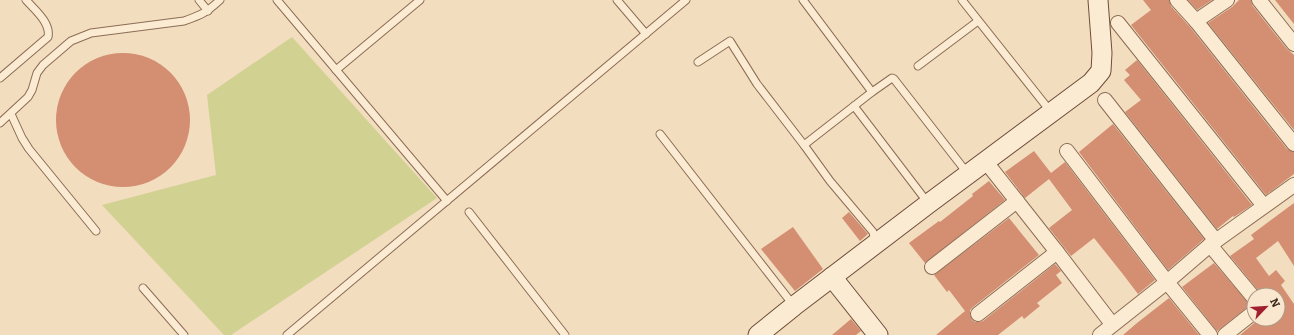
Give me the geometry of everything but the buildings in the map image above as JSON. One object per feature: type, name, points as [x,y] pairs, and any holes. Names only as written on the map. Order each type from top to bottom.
[{"type":"street","points":[[758,335],[832,275],[1091,83],[1101,71],[1102,53],[1098,0]]},
{"type":"street","points":[[1177,0],[1294,144]]},
{"type":"street","points":[[1196,22],[1227,0]]},
{"type":"street","points":[[1259,0],[1294,44]]},
{"type":"street","points":[[1118,24],[1264,206]]},
{"type":"street","points":[[1105,100],[1246,287]]},
{"type":"street","points":[[1067,151],[1167,282],[1210,335]]},
{"type":"street","points":[[986,162],[1112,324]]},
{"type":"street","points":[[1100,335],[1167,282],[1213,243],[1294,185]]},
{"type":"street","points":[[932,267],[1017,201]]},
{"type":"street","points":[[978,314],[1057,252]]},
{"type":"street","points":[[832,275],[878,335]]},
{"type":"street","points":[[1225,335],[1246,318]]},
{"type":"lane","points":[[0,78],[48,37],[49,32],[47,26],[26,0]]},
{"type":"lane","points":[[199,0],[208,11]]},
{"type":"lane","points":[[0,123],[28,97],[32,90],[37,73],[71,41],[91,33],[184,21],[208,11],[220,0]]},
{"type":"lane","points":[[277,0],[447,200]]},
{"type":"lane","points":[[336,70],[420,0]]},
{"type":"lane","points":[[617,0],[646,34]]},
{"type":"lane","points":[[287,335],[686,0]]},
{"type":"lane","points":[[803,0],[872,92]]},
{"type":"lane","points":[[962,0],[1051,112]]},
{"type":"lane","points":[[918,66],[978,20]]},
{"type":"lane","points":[[698,62],[730,41],[757,84],[804,145],[830,182],[873,232],[874,237],[871,242],[832,275]]},
{"type":"lane","points":[[804,145],[872,92],[890,79],[894,79],[968,174]]},
{"type":"lane","points":[[854,106],[928,204]]},
{"type":"lane","points":[[11,114],[29,149],[96,232]]},
{"type":"lane","points":[[660,134],[794,306]]},
{"type":"lane","points":[[469,212],[564,335]]},
{"type":"lane","points":[[143,288],[184,335]]},
{"type":"green space","points":[[292,37],[437,198],[231,335],[224,335],[102,205],[216,175],[207,95]]}]
